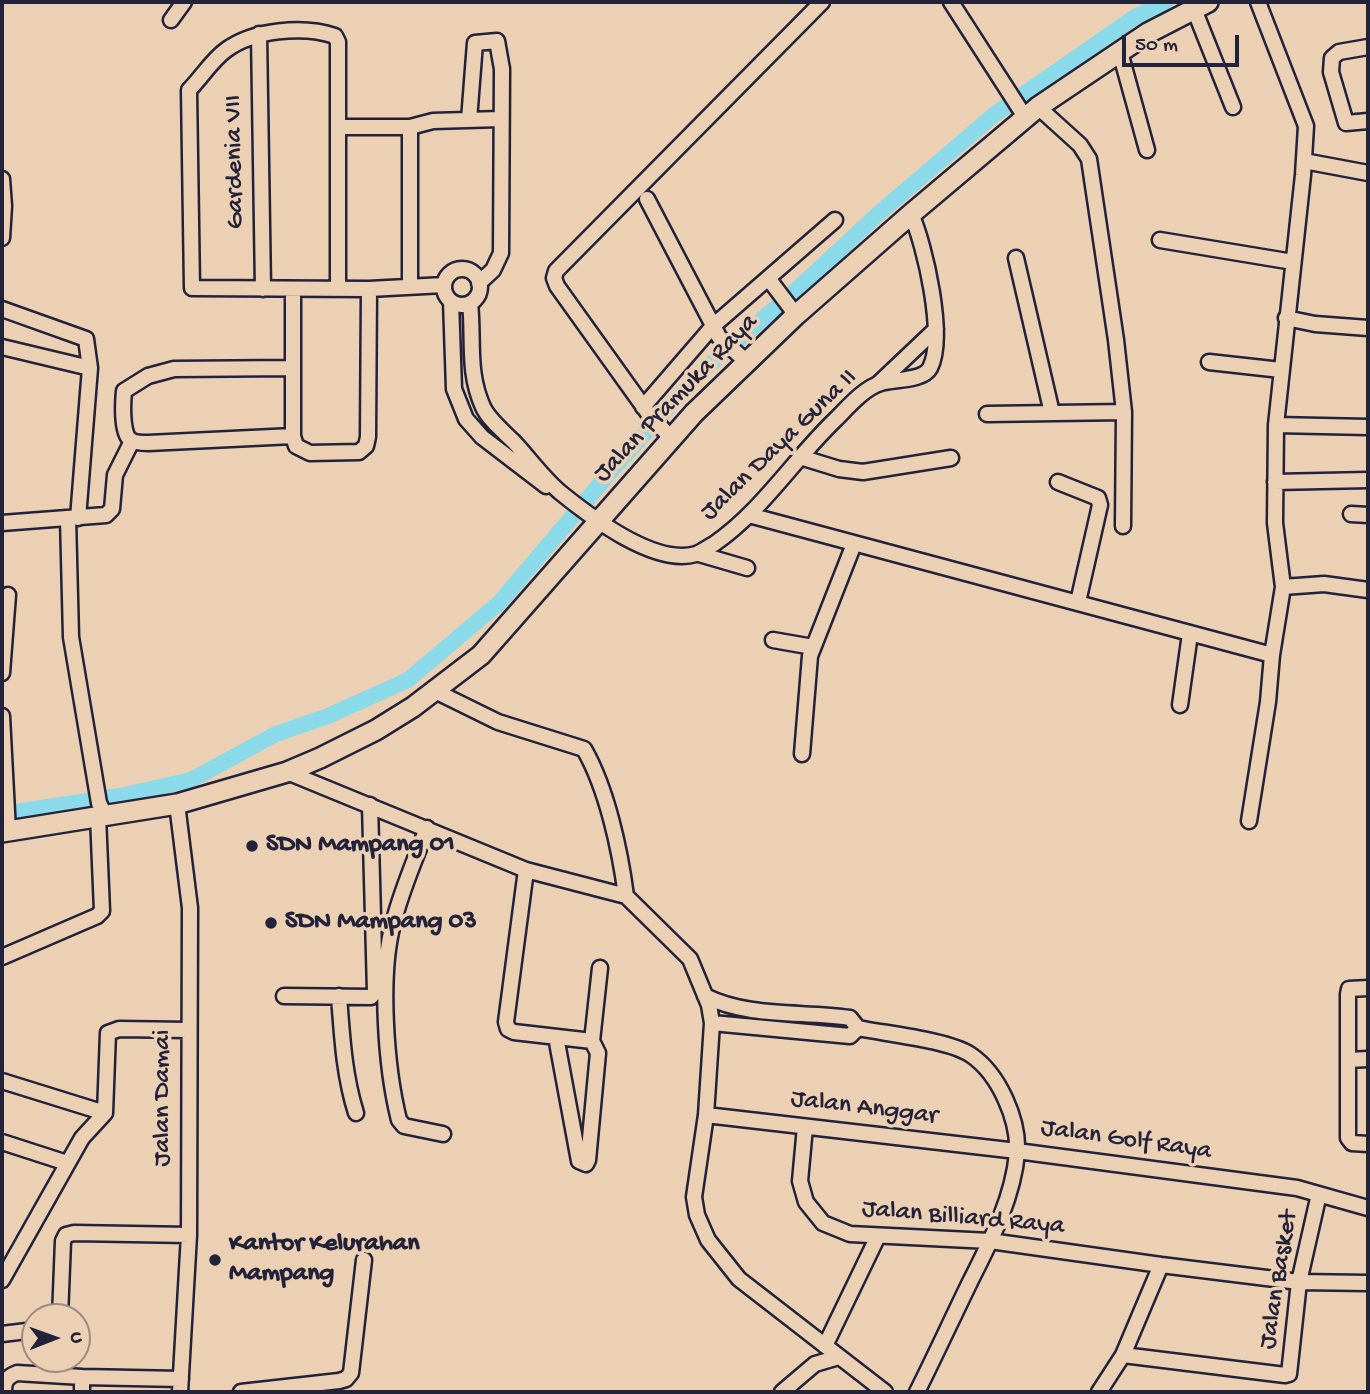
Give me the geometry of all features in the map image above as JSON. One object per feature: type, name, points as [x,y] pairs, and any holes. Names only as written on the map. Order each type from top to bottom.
[{"type":"street","points":[[171,20],[184,2]]},
{"type":"street","points":[[667,433],[645,410],[554,278],[562,265],[822,2]]},
{"type":"street","points":[[951,2],[1006,89],[1027,110],[1080,145],[1089,159],[1124,412],[1123,526]]},
{"type":"street","points":[[1249,821],[1283,587],[1275,523],[1276,425],[1306,125],[1258,2]]},
{"type":"street","points":[[1201,5],[1233,107]]},
{"type":"street","name":"Jalan Pramuka Raya","points":[[6,823],[100,807],[177,804],[287,772],[376,730],[435,691],[481,655],[554,573],[592,516],[667,433],[694,413],[791,309],[878,245],[1027,110],[1148,33],[1201,5]]},
{"type":"street","points":[[338,289],[338,42],[335,36],[318,30],[259,34],[225,51],[189,90],[192,288],[293,290],[369,289],[444,285]]},
{"type":"street","name":"Gardenia VII","points":[[259,34],[263,289]]},
{"type":"street","points":[[469,120],[475,43],[497,41],[502,69],[500,253],[493,270],[479,283]]},
{"type":"street","points":[[1368,47],[1339,52],[1332,58],[1331,72],[1346,123],[1368,121]]},
{"type":"street","points":[[1120,52],[1147,150]]},
{"type":"street","points":[[338,127],[410,127],[433,121],[500,119]]},
{"type":"street","points":[[410,127],[410,286]]},
{"type":"street","points":[[1304,161],[1368,173]]},
{"type":"street","points":[[2,179],[2,238]]},
{"type":"street","points":[[647,199],[716,332],[743,359]]},
{"type":"street","name":"Jalan Daya Guna II","points":[[566,496],[643,548],[663,555],[699,554],[749,515],[834,421],[869,389],[878,383],[924,375],[929,369],[935,350],[936,329],[919,232],[911,214]]},
{"type":"street","points":[[645,410],[716,332],[772,283],[835,220]]},
{"type":"street","points":[[1160,240],[1293,262]]},
{"type":"street","points":[[1016,258],[1052,413]]},
{"type":"street","points":[[451,301],[470,303],[478,294],[479,283],[472,272],[461,269],[449,274],[444,285],[451,301],[454,389],[466,419],[482,437],[550,489],[566,496]]},
{"type":"street","points":[[772,283],[791,309]]},
{"type":"street","points":[[293,290],[293,436],[296,446],[310,453],[359,452],[366,446],[369,289]]},
{"type":"street","points":[[470,303],[472,379],[484,410],[566,496]]},
{"type":"street","points":[[2,309],[86,340],[90,368],[73,518],[71,637],[100,807],[102,911],[97,916],[2,957]]},
{"type":"street","points":[[1286,318],[1315,324],[1368,328]]},
{"type":"street","points":[[878,383],[936,329]]},
{"type":"street","points":[[2,347],[90,368]]},
{"type":"street","points":[[1209,362],[1281,370]]},
{"type":"street","points":[[291,368],[174,369],[148,376],[124,391],[123,412],[127,436],[132,441],[148,443],[293,436]]},
{"type":"street","points":[[466,419],[484,410]]},
{"type":"street","points":[[987,414],[1124,412]]},
{"type":"street","points":[[1276,425],[1368,427]]},
{"type":"street","points":[[2,523],[106,515],[112,509],[116,475],[132,441]]},
{"type":"street","points":[[800,457],[839,469],[863,472],[951,458]]},
{"type":"street","points":[[1275,482],[1368,480]]},
{"type":"street","points":[[1058,482],[1098,498],[1100,505],[1078,602]]},
{"type":"street","points":[[1351,514],[1368,514]]},
{"type":"street","points":[[749,515],[1272,654]]},
{"type":"street","points":[[802,754],[813,647],[854,544]]},
{"type":"street","points":[[699,554],[747,568]]},
{"type":"street","points":[[1283,587],[1324,584],[1368,590]]},
{"type":"street","points":[[2,673],[8,596]]},
{"type":"street","points":[[1180,705],[1190,634]]},
{"type":"street","points":[[773,640],[813,647]]},
{"type":"street","points":[[435,691],[498,722],[584,749],[594,766],[621,858],[626,896]]},
{"type":"street","points":[[2,716],[6,823]]},
{"type":"street","points":[[287,772],[526,870],[626,896],[690,959],[705,996],[712,1023],[706,1115],[694,1198],[697,1215],[708,1240],[738,1279],[885,1392]]},
{"type":"street","name":"Jalan Damai","points":[[177,804],[190,908],[189,1235],[181,1386]]},
{"type":"street","points":[[284,996],[371,997],[376,986],[370,805]]},
{"type":"street","points":[[427,828],[399,902],[388,943],[387,1042],[399,1120],[404,1126],[443,1134]]},
{"type":"street","points":[[526,870],[506,1022],[508,1029],[514,1032],[592,1041]]},
{"type":"street","points":[[556,1037],[579,1161],[582,1164],[589,1160],[598,1054],[592,1041],[600,968]]},
{"type":"street","points":[[1368,988],[1349,989],[1348,1138],[1352,1143],[1368,1144]]},
{"type":"street","points":[[339,996],[349,1092],[356,1113]]},
{"type":"street","name":"Jalan Golf Raya","points":[[705,996],[742,1009],[850,1018],[858,1028],[940,1044],[970,1054],[988,1070],[1010,1109],[1017,1151],[1297,1188],[1368,1208]]},
{"type":"street","name":"Jalan Golf Raya","points":[[712,1023],[850,1036],[858,1028]]},
{"type":"street","points":[[2,1280],[66,1163],[82,1138],[105,1113],[108,1033],[119,1029],[189,1030]]},
{"type":"street","points":[[1349,1060],[1368,1059]]},
{"type":"street","points":[[2,1081],[105,1113]]},
{"type":"street","name":"Jalan Anggar","points":[[706,1115],[1017,1151]]},
{"type":"street","name":"Jalan Billiard Raya","points":[[804,1126],[800,1181],[806,1202],[823,1223],[850,1234],[990,1241],[1299,1282],[1368,1283]]},
{"type":"street","points":[[2,1142],[66,1163]]},
{"type":"street","points":[[917,1392],[990,1241],[1011,1184],[1017,1151]]},
{"type":"street","name":"Jalan Basket","points":[[1123,1355],[1285,1375],[1290,1371],[1299,1282],[1319,1194]]},
{"type":"street","points":[[61,1303],[66,1235],[189,1235]]},
{"type":"street","points":[[825,1346],[878,1236]]},
{"type":"street","points":[[241,1392],[339,1381],[351,1373],[364,1260]]},
{"type":"street","points":[[1099,1392],[1123,1355],[1161,1265]]},
{"type":"street","points":[[2,1334],[21,1332]]},
{"type":"street","points":[[782,1392],[815,1364],[839,1357]]},
{"type":"street","points":[[4,1392],[4,1383],[16,1373],[181,1386]]},
{"type":"street","points":[[82,1377],[82,1392]]},
{"type":"waterway","points":[[2,814],[120,796],[191,780],[276,734],[328,716],[408,680],[500,602],[617,464],[700,373],[995,114],[1135,17],[1165,2]]},
{"type":"place","name":"SDN Mampang 01","points":[[252,846]]},
{"type":"place","name":"SDN Mampang 03","points":[[271,923]]},
{"type":"place","name":"Kantor Kelurahan Mampang","points":[[215,1260]]}]
